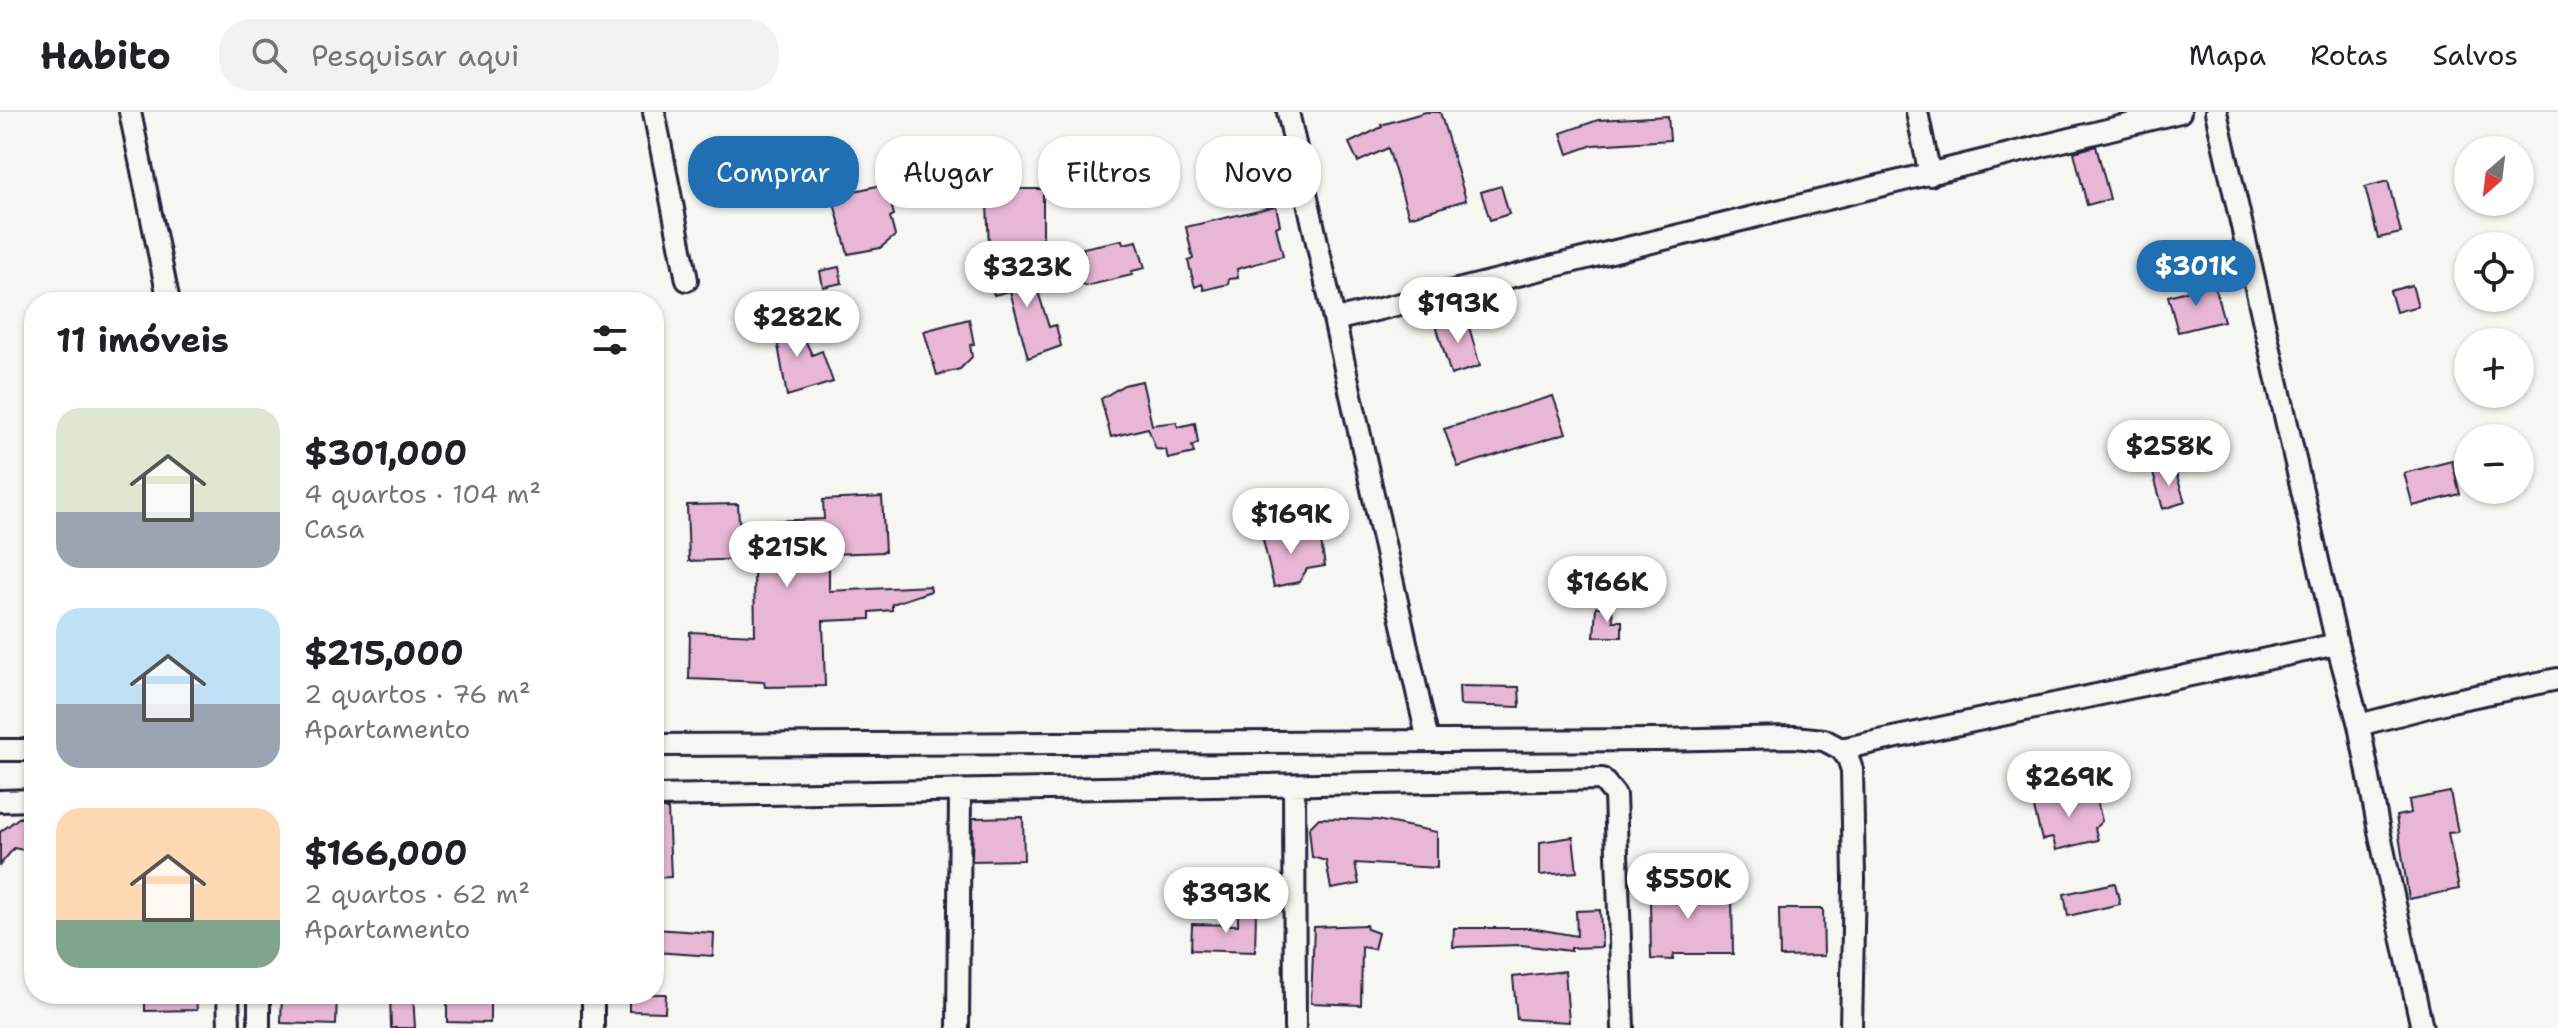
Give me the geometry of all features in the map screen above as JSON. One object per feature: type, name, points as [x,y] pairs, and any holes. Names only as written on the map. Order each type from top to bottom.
[{"type":"street","points":[[130,112],[167,292]]},
{"type":"street","points":[[654,112],[687,280]]},
{"type":"street","points":[[1288,112],[1428,741]]},
{"type":"street","points":[[1917,112],[1930,175]]},
{"type":"street","points":[[1335,320],[2180,112]]},
{"type":"street","points":[[2216,112],[2337,644],[2359,725],[2422,1028]]},
{"type":"street","points":[[1841,749],[2337,644]]},
{"type":"street","points":[[2359,725],[2451,701],[2558,679]]},
{"type":"street","points":[[664,745],[1794,737],[1824,740],[1841,749],[1852,770],[1854,961],[1851,1028]]},
{"type":"street","points":[[0,750],[24,750]]},
{"type":"street","points":[[664,796],[1602,779],[1615,795],[1623,1028]]},
{"type":"street","points":[[1294,785],[1295,1028]]},
{"type":"street","points":[[958,1028],[960,792]]},
{"type":"street","points":[[0,801],[24,800]]},
{"type":"street","points":[[228,1004],[229,1028]]},
{"type":"street","points":[[259,1004],[259,1028]]},
{"type":"street","points":[[593,1004],[593,1028]]},
{"type":"building","points":[[1426,112],[1440,112],[1466,200],[1409,217],[1388,148],[1358,162],[1349,143],[1381,125]]},
{"type":"building","points":[[1668,116],[1670,140],[1593,145],[1568,154],[1561,133],[1598,120]]},
{"type":"building","points":[[2096,146],[2110,199],[2087,205],[2074,152]]},
{"type":"building","points":[[2388,181],[2401,233],[2378,238],[2365,187]]},
{"type":"building","points":[[875,186],[875,208],[892,208],[894,215],[890,217],[895,236],[880,248],[848,254],[835,208],[859,208],[859,190]]},
{"type":"building","points":[[1501,186],[1509,214],[1490,220],[1481,192]]},
{"type":"building","points":[[1022,189],[1038,189],[1038,208],[1043,208],[1043,239],[989,246],[987,208],[1022,208]]},
{"type":"building","points":[[1276,208],[1280,225],[1276,227],[1283,256],[1237,269],[1238,278],[1204,290],[1202,284],[1195,287],[1188,261],[1193,259],[1186,227]]},
{"type":"building","points":[[1122,240],[1123,244],[1137,241],[1145,268],[1132,271],[1132,275],[1086,286],[1073,280],[1068,258],[1084,254],[1083,248]]},
{"type":"building","points":[[1033,265],[1049,327],[1056,325],[1061,346],[1028,358],[1010,291],[994,295],[988,275]]},
{"type":"building","points":[[839,267],[842,283],[823,287],[820,271]]},
{"type":"building","points":[[2214,284],[2224,321],[2178,332],[2168,296]]},
{"type":"building","points":[[2412,285],[2418,306],[2396,312],[2390,291]]},
{"type":"building","points":[[783,312],[793,345],[806,342],[812,355],[822,351],[833,382],[787,396],[776,334],[767,337],[761,319]]},
{"type":"building","points":[[1466,316],[1480,366],[1451,375],[1436,325]]},
{"type":"building","points":[[969,319],[974,344],[970,345],[972,357],[960,369],[937,375],[924,331]]},
{"type":"building","points":[[1142,381],[1152,425],[1176,422],[1178,427],[1195,423],[1198,443],[1192,446],[1194,453],[1168,459],[1166,450],[1156,449],[1148,428],[1111,437],[1101,399],[1124,385]]},
{"type":"building","points":[[1553,396],[1566,433],[1458,467],[1444,429]]},
{"type":"building","points":[[2452,461],[2454,496],[2413,506],[2404,473]]},
{"type":"building","points":[[2174,467],[2185,502],[2163,509],[2153,473]]},
{"type":"building","points":[[882,497],[885,552],[829,554],[829,591],[930,586],[931,591],[892,604],[892,610],[870,612],[870,619],[823,621],[825,686],[765,687],[764,682],[689,679],[690,632],[755,635],[754,570],[749,571],[748,559],[689,561],[687,505],[738,504],[739,522],[824,519],[823,500]]},
{"type":"building","points":[[1280,527],[1284,539],[1305,534],[1308,539],[1320,536],[1325,566],[1307,569],[1299,582],[1274,587],[1261,531]]},
{"type":"building","points":[[1596,607],[1612,607],[1613,621],[1622,621],[1622,637],[1594,637]]},
{"type":"building","points":[[1459,686],[1519,687],[1520,707],[1460,705]]},
{"type":"building","points":[[2069,788],[2071,797],[2095,792],[2102,821],[2095,828],[2098,840],[2056,850],[2053,838],[2042,840],[2033,804],[2054,799],[2054,792]]},
{"type":"building","points":[[2450,792],[2458,832],[2448,833],[2459,889],[2409,899],[2396,816],[2411,813],[2409,800]]},
{"type":"building","points":[[664,809],[668,809],[671,877],[664,877]]},
{"type":"building","points":[[20,817],[24,820],[24,850],[14,848],[0,865],[0,832]]},
{"type":"building","points":[[1023,817],[1024,860],[972,861],[973,818]]},
{"type":"building","points":[[1319,818],[1377,820],[1437,832],[1437,868],[1355,863],[1359,884],[1331,889],[1326,861],[1312,857],[1309,828]]},
{"type":"building","points":[[1573,837],[1577,872],[1540,875],[1540,842]]},
{"type":"building","points":[[1638,877],[1666,881],[1673,894],[1732,893],[1733,954],[1674,954],[1673,960],[1651,959],[1650,899],[1640,896]]},
{"type":"building","points":[[2115,883],[2120,904],[2068,916],[2064,894]]},
{"type":"building","points":[[1779,909],[1823,909],[1824,956],[1780,957]]},
{"type":"building","points":[[1600,910],[1602,947],[1571,948],[1571,951],[1521,945],[1453,947],[1454,928],[1531,928],[1577,936],[1576,911]]},
{"type":"building","points":[[1238,911],[1256,912],[1255,952],[1191,950],[1192,924],[1238,925]]},
{"type":"building","points":[[1366,925],[1367,929],[1378,933],[1374,949],[1362,947],[1361,1005],[1311,1003],[1314,927]]},
{"type":"building","points":[[664,930],[714,933],[713,956],[664,953]]},
{"type":"building","points":[[1565,971],[1569,1022],[1517,1019],[1513,977]]},
{"type":"building","points":[[666,994],[665,1012],[629,1011],[629,1004],[664,1004]]},
{"type":"building","points":[[145,1004],[197,1004],[197,1010],[145,1011]]},
{"type":"building","points":[[282,1004],[337,1004],[336,1025],[281,1023]]},
{"type":"building","points":[[390,1004],[414,1004],[415,1028],[391,1028]]},
{"type":"building","points":[[447,1004],[490,1004],[490,1023],[447,1022]]}]
